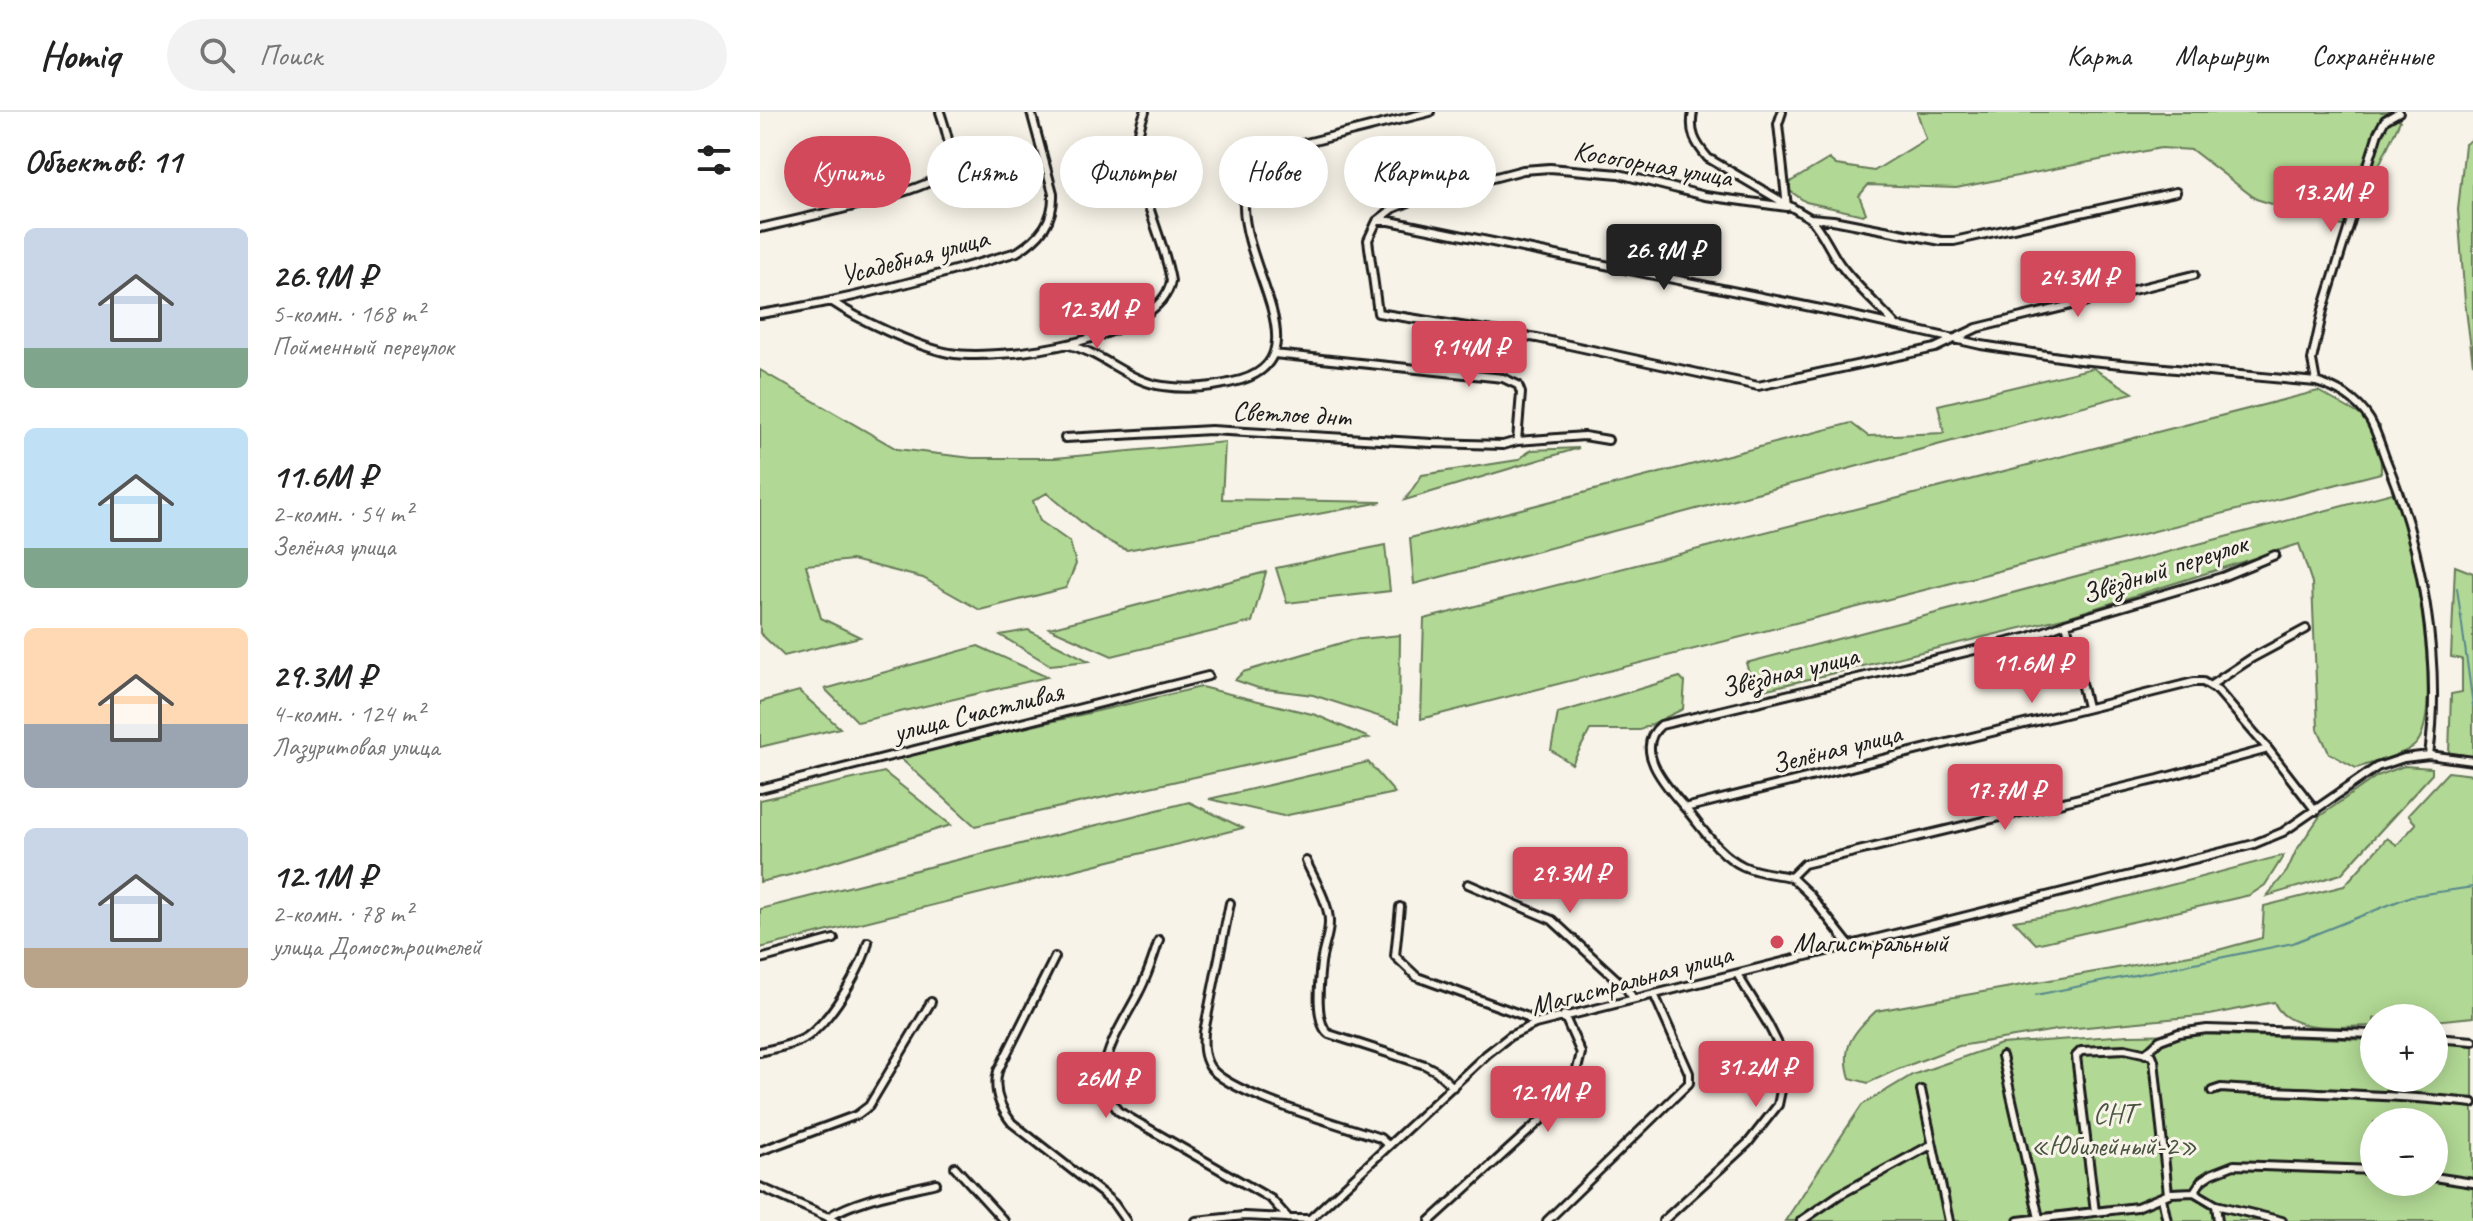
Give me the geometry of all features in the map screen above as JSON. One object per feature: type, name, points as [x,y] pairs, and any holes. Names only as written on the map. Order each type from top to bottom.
[{"type":"street","points":[[760,228],[929,183],[939,176],[950,153],[940,112]]},
{"type":"street","name":"Усадебная улица","points":[[760,314],[831,301],[1002,256],[1017,252],[1033,242],[1043,231],[1054,206],[1031,112]]},
{"type":"street","points":[[831,301],[847,312],[888,330],[948,352],[1008,354],[1069,345],[1149,311],[1162,301],[1169,287],[1169,274],[1139,171],[1140,125],[1145,112]]},
{"type":"street","points":[[1069,345],[1089,350],[1133,376],[1159,386],[1187,388],[1230,383],[1249,377],[1267,364],[1274,354],[1272,303],[1242,216],[1248,183],[1256,166],[1274,151],[1430,112]]},
{"type":"street","points":[[1693,112],[1695,143],[1708,158],[1810,218],[1820,228],[1831,253],[1843,269],[1896,325]]},
{"type":"street","points":[[1782,112],[1778,124],[1787,207]]},
{"type":"street","points":[[2316,382],[2312,360],[2331,283],[2378,133],[2385,120],[2399,112]]},
{"type":"street","name":"Косогорная улица","points":[[1377,221],[1394,208],[1424,196],[1523,170],[1550,168],[1619,174],[1705,196],[1787,207]]},
{"type":"street","points":[[1810,218],[1954,241],[2176,192]]},
{"type":"street","points":[[2194,275],[1977,328],[1954,338],[1935,348],[1758,386],[1537,338],[1385,316],[1378,313],[1375,305],[1368,240],[1377,221],[1406,224],[1954,338],[2079,360],[2316,382],[2342,391],[2370,420],[2402,498],[2423,583],[2432,677],[2429,755]]},
{"type":"street","name":"Светлое днт","points":[[1274,354],[1390,364],[1511,381],[1518,385],[1521,393],[1517,441]]},
{"type":"street","name":"Светлое днт","points":[[1065,438],[1211,430],[1503,445],[1517,441],[1584,436],[1608,440]]},
{"type":"street","name":"Звёздный переулок","points":[[2066,623],[2222,577],[2275,555]]},
{"type":"street","points":[[2066,623],[2087,707]]},
{"type":"street","name":"Звёздная улица","points":[[1791,877],[1741,865],[1706,835],[1659,779],[1651,754],[1652,735],[1661,725],[2029,637],[2066,623]]},
{"type":"street","points":[[2306,629],[2252,658],[2211,685],[2268,749],[2316,811]]},
{"type":"street","name":"улица Счастливая","points":[[760,789],[1208,676]]},
{"type":"street","name":"Зелёная улица","points":[[1685,808],[2087,707],[2194,682],[2211,685]]},
{"type":"street","points":[[1850,946],[1809,894],[1791,877],[1808,862],[1927,836],[2268,749]]},
{"type":"street","name":"Магистральная улица","points":[[1196,1221],[1244,1216],[1309,1220],[1510,1036],[1535,1024],[2254,844],[2283,832],[2377,767],[2404,758],[2429,755],[2473,761]]},
{"type":"street","points":[[1306,861],[1328,912],[1329,923],[1321,963],[1319,1019],[1322,1029],[1329,1034],[1425,1065],[1453,1087]]},
{"type":"street","points":[[1468,884],[1552,920],[1633,998]]},
{"type":"street","points":[[1230,903],[1202,1048],[1210,1067],[1220,1077],[1252,1093],[1380,1138],[1388,1145]]},
{"type":"street","points":[[1400,907],[1395,956],[1404,966],[1417,977],[1525,1016],[1535,1024]]},
{"type":"street","points":[[760,959],[834,939]]},
{"type":"street","points":[[1159,940],[1151,966],[1104,1070],[1104,1086],[1110,1101],[1118,1111],[1271,1199],[1288,1218]]},
{"type":"street","points":[[760,1052],[798,1041],[818,1027],[865,959],[868,942]]},
{"type":"street","points":[[1055,957],[998,1071],[995,1083],[997,1093],[1012,1123],[1103,1194],[1126,1221]]},
{"type":"street","points":[[1663,1221],[1748,1143],[1778,1105],[1787,1062],[1737,974]]},
{"type":"street","points":[[1547,1221],[1689,1083],[1689,1073],[1654,994]]},
{"type":"street","points":[[760,1151],[857,1115],[869,1106],[931,1002]]},
{"type":"street","points":[[1430,1221],[1552,1110],[1573,1086],[1581,1053],[1564,1015]]},
{"type":"street","points":[[2145,1054],[2160,1040],[2179,1033],[2207,1029],[2360,1034]]},
{"type":"street","points":[[2448,1039],[2473,1041]]},
{"type":"street","points":[[2095,1212],[2076,1056],[2081,1051],[2125,1049],[2152,1055],[2154,1060],[2167,1221]]},
{"type":"street","points":[[2002,1056],[2039,1218]]},
{"type":"street","points":[[2212,1091],[2221,1088],[2314,1094],[2407,1095],[2473,1103]]},
{"type":"street","points":[[1921,1090],[1949,1221]]},
{"type":"street","points":[[1801,1221],[1851,1188],[1931,1145]]},
{"type":"street","points":[[2194,1192],[2202,1180],[2234,1165],[2360,1170]]},
{"type":"street","points":[[955,1167],[1004,1221]]},
{"type":"street","points":[[2448,1179],[2473,1183]]},
{"type":"street","points":[[828,1217],[877,1198],[936,1183]]},
{"type":"street","points":[[760,1187],[837,1221]]},
{"type":"street","points":[[2018,1221],[2137,1207],[2165,1196],[2194,1192],[2216,1205],[2282,1221]]},
{"type":"street","points":[[2216,1205],[2218,1221]]},
{"type":"green space","points":[[1917,112],[2393,112],[2400,121],[2349,228],[2256,199],[2192,150],[2161,148],[1956,188],[1868,185],[1859,196],[1866,213],[1863,215],[1806,202],[1790,191],[1790,182],[1829,159],[1836,165],[1874,171],[1926,139]]},
{"type":"green space","points":[[2473,139],[2473,364],[2458,210],[2465,144]]},
{"type":"green space","points":[[2093,368],[2133,393],[1414,584],[1410,538],[1851,423],[1868,436],[1944,433],[1938,405]]},
{"type":"green space","points":[[760,370],[897,449],[972,458],[1055,458],[1225,442],[1222,499],[1382,502],[1127,550],[1094,532],[1047,493],[1033,501],[1040,521],[1070,542],[1076,564],[1066,588],[980,610],[923,578],[852,560],[806,565],[821,618],[860,637],[784,656],[760,633]]},
{"type":"green space","points":[[2318,391],[2380,426],[2381,473],[1421,719],[1424,619]]},
{"type":"green space","points":[[1579,448],[1405,500],[1422,475],[1518,460],[1531,450]]},
{"type":"green space","points":[[2392,493],[2403,503],[2413,555],[2424,630],[2427,702],[2423,729],[2414,746],[2395,756],[2356,768],[2329,753],[2318,729],[2312,583],[2299,544],[2067,617],[1755,692],[1746,663]]},
{"type":"green space","points":[[1385,545],[1390,591],[1287,603],[1276,568]]},
{"type":"green space","points":[[2455,566],[2473,573],[2473,756],[2449,753],[2451,694],[2462,692],[2462,659],[2451,657]]},
{"type":"green space","points":[[1266,572],[1252,622],[1112,656],[1049,628]]},
{"type":"green space","points":[[1028,630],[1089,661],[1050,665],[1000,635]]},
{"type":"green space","points":[[1400,635],[1399,723],[1313,695],[1258,688],[1235,680],[1243,672],[1351,640]]},
{"type":"green space","points":[[978,646],[1047,677],[858,722],[825,689]]},
{"type":"green space","points":[[1680,677],[1685,682],[1683,709],[1640,730],[1590,730],[1572,764],[1551,750],[1558,713]]},
{"type":"green space","points":[[1201,687],[1316,715],[1369,738],[975,826],[899,757]]},
{"type":"green space","points":[[799,691],[840,728],[760,747],[760,702]]},
{"type":"green space","points":[[1368,762],[1395,793],[1283,816],[1209,799]]},
{"type":"green space","points":[[2404,766],[2432,768],[2432,774],[2341,874],[2267,896],[2287,871],[2296,851],[2320,816],[2377,776]]},
{"type":"green space","points":[[884,772],[951,825],[760,882],[760,800]]},
{"type":"green space","points":[[2448,772],[2473,775],[2473,1017],[2448,1020],[2448,1004],[2360,1004],[2360,1026],[2318,1026],[2291,1020],[2281,1013],[2274,1002],[2210,1015],[2056,1030],[1959,1046],[1868,1083],[1850,1078],[1847,1057],[1851,1040],[1876,1011],[2218,950],[2262,938],[2264,906],[2344,886],[2387,838],[2397,845],[2416,824],[2408,815]]},
{"type":"green space","points":[[1189,802],[1243,828],[760,948],[760,909]]},
{"type":"green space","points":[[2284,855],[2265,885],[2250,895],[2036,944],[2014,921],[2065,913]]},
{"type":"green space","name":"СНТ «Юбилейный-2»","points":[[2196,1034],[2360,1040],[2360,1092],[2448,1092],[2448,1042],[2473,1043],[2473,1221],[1785,1221],[1862,1105],[1912,1075],[2001,1044],[2128,1035]]},
{"type":"waterway","points":[[2457,588],[2473,706]]},
{"type":"waterway","points":[[2036,995],[2293,943],[2411,896],[2473,887]]},
{"type":"place","name":"Магистральный","points":[[1777,942]]}]
